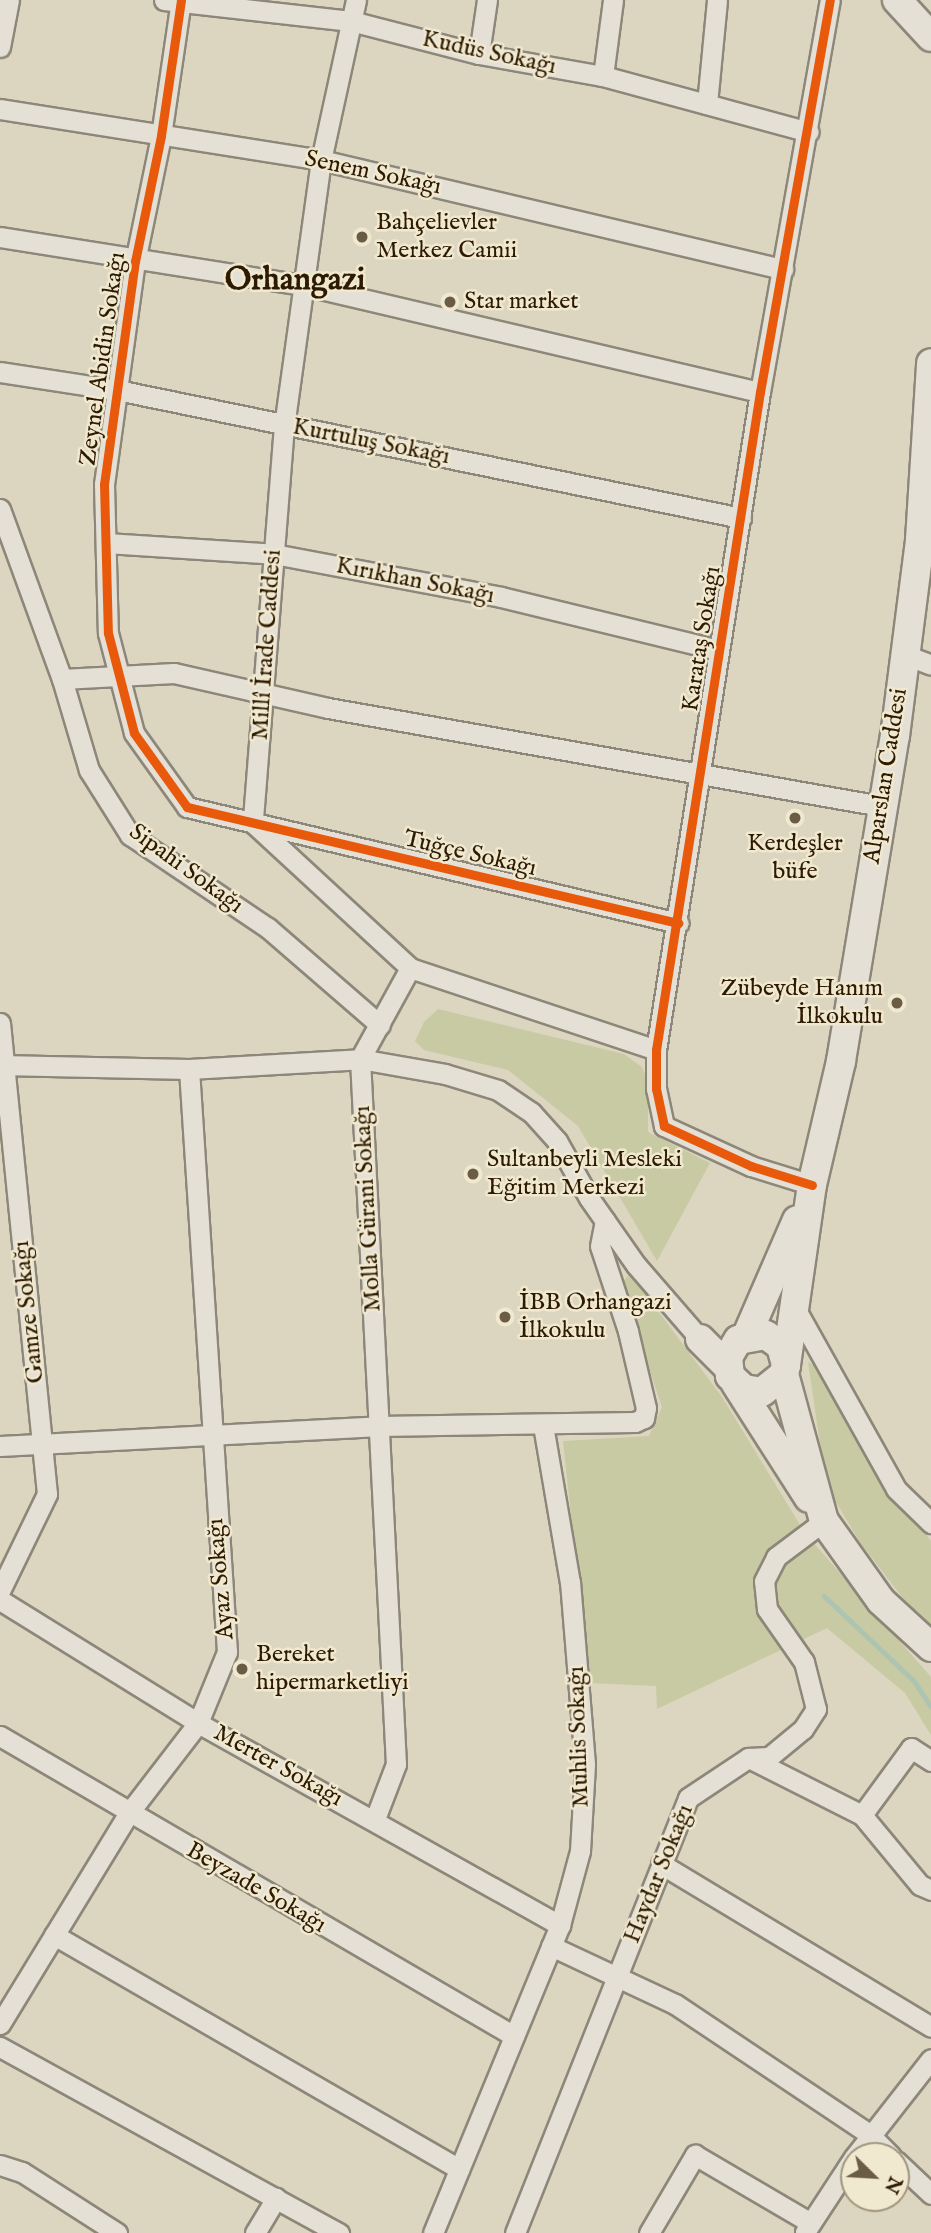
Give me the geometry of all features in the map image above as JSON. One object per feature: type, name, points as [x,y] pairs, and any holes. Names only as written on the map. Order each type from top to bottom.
[{"type":"street","points":[[0,47],[9,0]]},
{"type":"street","name":"Millî İrade Caddesi","points":[[253,823],[284,425],[321,160],[356,0]]},
{"type":"street","points":[[479,54],[487,0]]},
{"type":"street","points":[[603,76],[613,0]]},
{"type":"street","points":[[707,104],[717,0]]},
{"type":"street","name":"Karataş Sokağı","points":[[812,1185],[751,1166],[664,1126],[656,1089],[656,1050],[760,392],[809,132],[830,0]]},
{"type":"street","name":"Kudüs Sokağı","points":[[175,1],[351,21],[479,54],[603,76],[809,132]]},
{"type":"street","name":"Zeynel Abidin Sokağı","points":[[175,1],[161,136],[135,261],[104,484],[108,632],[134,733],[187,807],[253,823]]},
{"type":"street","points":[[902,2],[931,37]]},
{"type":"street","name":"Senem Sokağı","points":[[0,108],[321,160],[783,269]]},
{"type":"street","points":[[0,237],[135,261],[303,285],[760,392]]},
{"type":"street","name":"Alparslan Caddesi","points":[[812,1185],[841,1061],[903,654],[925,542],[931,363]]},
{"type":"street","name":"Kurtuluş Sokağı","points":[[0,372],[117,390],[741,518]]},
{"type":"street","name":"Sipahi Sokağı","points":[[0,509],[62,679],[89,770],[130,835],[268,928],[380,1025]]},
{"type":"street","name":"Kırıkhan Sokağı","points":[[106,543],[274,554],[501,597],[719,650]]},
{"type":"street","points":[[903,654],[931,665]]},
{"type":"street","points":[[62,679],[120,679],[174,673],[328,708],[702,771],[881,806]]},
{"type":"street","points":[[253,823],[410,968],[656,1050]]},
{"type":"street","name":"Tuğçe Sokağı","points":[[253,823],[678,923]]},
{"type":"street","points":[[360,1059],[410,968]]},
{"type":"street","name":"Gamze Sokağı","points":[[0,1023],[2,1065],[47,1494],[0,1591]]},
{"type":"street","points":[[2,1065],[188,1069],[360,1059],[472,1082],[498,1090],[531,1112],[556,1141],[605,1220],[732,1375],[824,1521],[881,1601],[931,1647]]},
{"type":"street","name":"Molla Gürani Sokağı","points":[[360,1059],[396,1763],[374,1819]]},
{"type":"street","name":"Ayaz Sokağı","points":[[0,2024],[128,1814],[198,1723],[227,1652],[210,1438],[188,1069]]},
{"type":"street","points":[[732,1375],[762,1392],[785,1370],[812,1185]]},
{"type":"street","points":[[732,1375],[742,1338],[812,1185]]},
{"type":"street","points":[[0,1446],[210,1438],[379,1426],[543,1425],[644,1418],[646,1408],[628,1331],[600,1246],[605,1220]]},
{"type":"street","points":[[795,1308],[896,1489],[931,1523]]},
{"type":"street","points":[[700,1339],[775,1339],[824,1521]]},
{"type":"street","name":"Muhlis Sokağı","points":[[433,2233],[560,1925],[580,1851],[585,1765],[570,1583],[543,1425]]},
{"type":"street","name":"Haydar Sokağı","points":[[515,2233],[688,1798],[748,1758],[769,1757],[803,1729],[816,1709],[804,1662],[767,1609],[764,1581],[776,1558],[824,1521]]},
{"type":"street","name":"Merter Sokağı","points":[[0,1600],[198,1723],[560,1925]]},
{"type":"street","name":"Beyzade Sokağı","points":[[0,1736],[128,1814],[514,2036]]},
{"type":"street","points":[[862,1815],[911,1748],[931,1760]]},
{"type":"street","points":[[748,1758],[862,1815],[920,1885],[931,1889]]},
{"type":"street","points":[[662,1864],[931,2027]]},
{"type":"street","points":[[54,1935],[459,2169]]},
{"type":"street","points":[[551,1946],[675,2004],[877,2142]]},
{"type":"street","points":[[0,2047],[338,2233]]},
{"type":"street","points":[[864,2142],[931,2059]]},
{"type":"street","points":[[649,2233],[695,2155],[808,2228],[840,2179]]},
{"type":"street","points":[[0,2165],[22,2172],[117,2233]]},
{"type":"street","points":[[910,2174],[931,2194]]},
{"type":"street","points":[[255,2233],[276,2198]]},
{"type":"green space","points":[[438,1009],[624,1054],[642,1067],[648,1082],[648,1132],[710,1163],[657,1261],[578,1126],[508,1070],[424,1050],[415,1041],[424,1022]]},
{"type":"green space","points":[[630,1273],[722,1397],[805,1533],[931,1677],[931,1735],[905,1693],[827,1628],[657,1709],[656,1686],[589,1683],[563,1441],[649,1436],[662,1407],[621,1284]]},
{"type":"green space","points":[[808,1362],[821,1368],[887,1484],[931,1541],[931,1635],[859,1541],[826,1485]]},
{"type":"waterway","points":[[824,1596],[914,1681],[931,1707]]},
{"type":"cycle path","points":[[181,0],[161,136],[135,261],[104,484],[108,633],[134,733],[187,807],[678,923]]},
{"type":"cycle path","points":[[812,1185],[751,1166],[664,1126],[656,1089],[656,1050],[760,392],[830,0]]},
{"type":"place","name":"Bahçelievler Merkez Camii","points":[[362,237]]},
{"type":"place","name":"Star market","points":[[450,302]]},
{"type":"place","name":"Kerdeşler büfe","points":[[795,818]]},
{"type":"place","name":"Zübeyde Hanım İlkokulu","points":[[897,1003]]},
{"type":"place","name":"Sultanbeyli Mesleki Eğitim Merkezi","points":[[473,1174]]},
{"type":"place","name":"İBB Orhangazi İlkokulu","points":[[505,1317]]},
{"type":"place","name":"Bereket hipermarketliyi","points":[[242,1669]]},
{"type":"district","name":"Orhangazi","points":[[295,281]]}]
